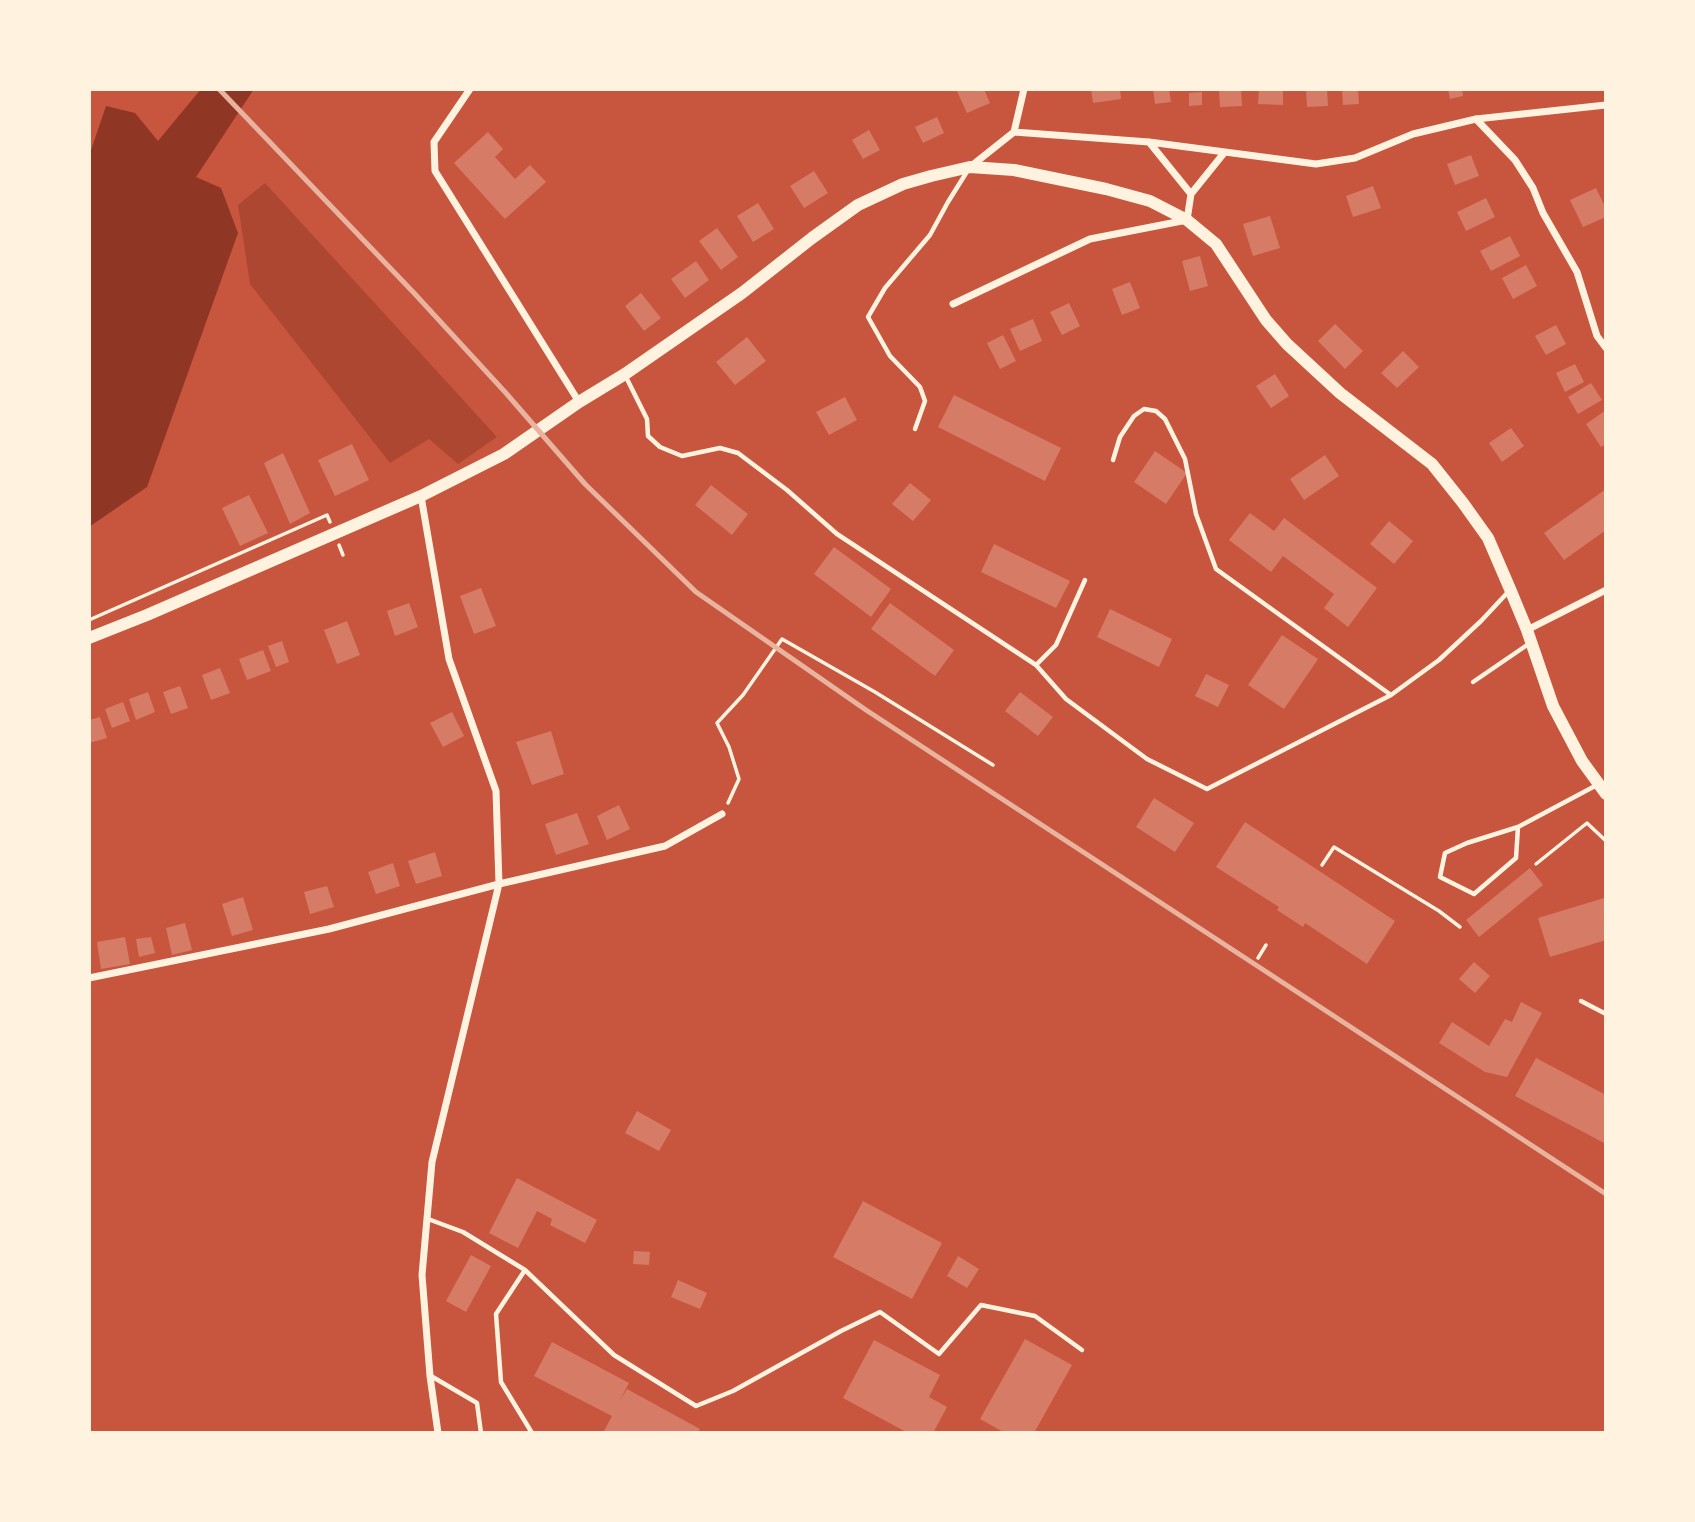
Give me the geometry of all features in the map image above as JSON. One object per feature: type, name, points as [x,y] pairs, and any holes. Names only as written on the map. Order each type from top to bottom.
[{"type":"main road","points":[[89,638],[421,496],[504,454],[742,293],[811,238],[858,205],[903,184],[970,167],[1014,170],[1150,201],[1187,220],[1216,244],[1266,320],[1287,344],[1340,393],[1425,457],[1488,538],[1529,636],[1553,706],[1581,761],[1602,789]]},
{"type":"street","points":[[470,89],[433,142],[435,172],[579,402]]},
{"type":"street","points":[[970,167],[1014,132],[1024,89]]},
{"type":"street","points":[[1014,132],[1149,142],[1316,164],[1355,158],[1413,134],[1476,119],[1606,105]]},
{"type":"street","points":[[1476,119],[1515,160],[1533,188],[1543,213],[1577,272],[1597,336],[1606,348]]},
{"type":"street","points":[[1149,142],[1191,194]]},
{"type":"street","points":[[953,304],[1090,239],[1187,220],[1191,194],[1224,153]]},
{"type":"street","points":[[421,496],[449,659],[496,791],[499,884],[432,1162],[422,1275],[430,1376],[438,1433]]},
{"type":"street","points":[[1529,636],[1606,590]]},
{"type":"street","points":[[89,978],[329,929],[499,884],[665,846],[722,814]]},
{"type":"lane","points":[[915,429],[925,401],[920,387],[890,356],[869,317],[886,288],[930,235],[970,167]]},
{"type":"lane","points":[[625,374],[647,419],[648,436],[660,447],[682,456],[720,448],[738,453],[787,490],[837,534],[1036,666],[1066,699],[1147,759],[1207,789],[1391,695],[1438,660],[1481,621],[1510,589]]},
{"type":"lane","points":[[1114,460],[1120,437],[1134,416],[1144,409],[1156,411],[1164,419],[1185,459],[1196,514],[1216,569],[1391,695]]},
{"type":"lane","points":[[1036,666],[1056,645],[1085,580]]},
{"type":"lane","points":[[1473,682],[1529,636]]},
{"type":"lane","points":[[1518,827],[1516,858],[1475,894],[1440,877],[1445,853],[1518,827],[1602,789]]},
{"type":"lane","points":[[1581,1001],[1606,1014]]},
{"type":"lane","points":[[428,1219],[463,1232],[525,1270],[614,1355],[695,1406],[733,1391],[880,1312],[939,1354],[981,1305],[1035,1316],[1082,1350]]},
{"type":"lane","points":[[525,1270],[496,1314],[501,1382],[532,1433]]},
{"type":"lane","points":[[430,1376],[477,1403],[481,1433]]},
{"type":"path","points":[[89,620],[327,515],[343,555]]},
{"type":"path","points":[[722,814],[739,779],[729,747],[717,723],[743,695],[782,639],[993,765]]},
{"type":"path","points":[[1536,864],[1587,823],[1606,841]]},
{"type":"path","points":[[1322,865],[1334,847],[1439,911],[1460,927]]},
{"type":"path","points":[[1258,958],[1266,945]]},
{"type":"shaded area","points":[[201,89],[254,89],[196,177],[221,188],[238,233],[147,487],[89,527],[89,156],[106,106],[135,113],[158,141]]},
{"type":"shaded area","points":[[265,183],[497,437],[458,464],[429,439],[390,463],[250,284],[238,205]]},
{"type":"building","points":[[956,89],[984,89],[990,103],[967,113]]},
{"type":"building","points":[[1091,89],[1120,89],[1121,99],[1093,103]]},
{"type":"building","points":[[1153,89],[1169,89],[1171,102],[1155,104]]},
{"type":"building","points":[[1219,89],[1241,89],[1242,106],[1220,107]]},
{"type":"building","points":[[1259,89],[1283,89],[1283,105],[1258,104]]},
{"type":"building","points":[[1306,89],[1327,89],[1328,106],[1307,107]]},
{"type":"building","points":[[1342,89],[1358,89],[1359,104],[1343,105]]},
{"type":"building","points":[[1448,89],[1462,89],[1463,96],[1450,99]]},
{"type":"building","points":[[1202,92],[1202,105],[1189,106],[1189,93]]},
{"type":"building","points":[[937,117],[944,133],[923,143],[915,127]]},
{"type":"building","points":[[869,130],[880,150],[863,159],[852,140]]},
{"type":"building","points":[[488,132],[503,149],[495,157],[515,179],[530,165],[546,182],[505,219],[454,163]]},
{"type":"building","points":[[1471,155],[1479,176],[1455,185],[1447,164]]},
{"type":"building","points":[[814,171],[828,193],[804,208],[790,186]]},
{"type":"building","points":[[1373,186],[1381,208],[1353,217],[1346,196]]},
{"type":"building","points":[[1596,188],[1606,209],[1606,217],[1583,227],[1570,200]]},
{"type":"building","points":[[1486,198],[1495,217],[1466,231],[1457,212]]},
{"type":"building","points":[[758,203],[774,229],[753,242],[737,216]]},
{"type":"building","points":[[1270,216],[1280,248],[1253,256],[1243,224]]},
{"type":"building","points":[[717,228],[738,257],[721,270],[699,241]]},
{"type":"building","points":[[1510,236],[1520,256],[1491,271],[1480,251]]},
{"type":"building","points":[[1200,256],[1208,286],[1190,291],[1182,261]]},
{"type":"building","points":[[696,261],[709,280],[685,298],[671,279]]},
{"type":"building","points":[[1526,265],[1537,286],[1513,299],[1502,278]]},
{"type":"building","points":[[1130,282],[1140,308],[1122,315],[1112,289]]},
{"type":"building","points":[[641,293],[661,318],[644,331],[625,306]]},
{"type":"building","points":[[1069,303],[1080,326],[1062,335],[1050,312]]},
{"type":"building","points":[[1033,319],[1042,341],[1020,351],[1010,329]]},
{"type":"building","points":[[1335,324],[1363,351],[1345,369],[1318,341]]},
{"type":"building","points":[[1556,325],[1566,344],[1546,355],[1535,336]]},
{"type":"building","points":[[1003,335],[1016,361],[1000,369],[987,343]]},
{"type":"building","points":[[747,337],[766,361],[735,385],[716,362]]},
{"type":"building","points":[[1403,351],[1419,367],[1397,388],[1381,373]]},
{"type":"building","points":[[1575,364],[1584,382],[1565,392],[1556,373]]},
{"type":"building","points":[[1275,374],[1289,396],[1271,408],[1256,386]]},
{"type":"building","points":[[1591,383],[1602,400],[1578,414],[1568,397]]},
{"type":"building","points":[[954,395],[1061,448],[1045,481],[938,427]]},
{"type":"building","points":[[845,397],[857,420],[829,435],[816,412]]},
{"type":"building","points":[[1606,410],[1606,444],[1601,447],[1586,424]]},
{"type":"building","points":[[1511,428],[1524,446],[1502,462],[1489,443]]},
{"type":"building","points":[[352,444],[369,480],[335,496],[318,460]]},
{"type":"building","points":[[1155,451],[1187,473],[1166,504],[1134,482]]},
{"type":"building","points":[[283,453],[310,513],[290,524],[264,463]]},
{"type":"building","points":[[1325,455],[1339,476],[1304,500],[1290,479]]},
{"type":"building","points":[[910,483],[931,500],[913,521],[892,504]]},
{"type":"building","points":[[711,485],[748,514],[732,535],[695,505]]},
{"type":"building","points":[[1606,489],[1606,530],[1564,560],[1544,533]]},
{"type":"building","points":[[249,495],[268,533],[240,546],[222,508]]},
{"type":"building","points":[[1250,513],[1274,531],[1284,518],[1377,588],[1348,627],[1324,608],[1334,594],[1283,556],[1271,572],[1229,540]]},
{"type":"building","points":[[1389,521],[1413,541],[1394,564],[1370,544]]},
{"type":"building","points":[[994,544],[1070,581],[1056,608],[981,572]]},
{"type":"building","points":[[834,547],[891,589],[871,617],[814,574]]},
{"type":"building","points":[[481,588],[496,626],[474,634],[460,596]]},
{"type":"building","points":[[409,603],[418,627],[395,636],[387,611]]},
{"type":"building","points":[[890,603],[954,650],[935,676],[871,629]]},
{"type":"building","points":[[1110,609],[1172,639],[1159,667],[1097,637]]},
{"type":"building","points":[[347,621],[360,655],[337,664],[324,630]]},
{"type":"building","points":[[1282,635],[1318,659],[1284,709],[1248,685]]},
{"type":"building","points":[[282,641],[289,662],[276,667],[268,646]]},
{"type":"building","points":[[263,650],[271,671],[247,680],[239,659]]},
{"type":"building","points":[[220,668],[230,693],[211,700],[202,675]]},
{"type":"building","points":[[1206,674],[1229,685],[1218,707],[1195,696]]},
{"type":"building","points":[[180,686],[188,708],[171,714],[163,692]]},
{"type":"building","points":[[148,692],[155,712],[136,720],[129,699]]},
{"type":"building","points":[[1020,692],[1053,717],[1038,736],[1005,711]]},
{"type":"building","points":[[123,702],[130,721],[112,728],[105,709]]},
{"type":"building","points":[[452,712],[464,736],[443,747],[430,723]]},
{"type":"building","points":[[100,717],[107,738],[89,743],[89,720]]},
{"type":"building","points":[[551,731],[564,774],[532,785],[516,742]]},
{"type":"building","points":[[1154,798],[1194,823],[1175,852],[1136,827]]},
{"type":"building","points":[[619,805],[630,829],[607,840],[597,816]]},
{"type":"building","points":[[577,813],[589,844],[556,855],[545,824]]},
{"type":"building","points":[[1245,822],[1395,921],[1367,964],[1305,923],[1303,927],[1277,910],[1279,907],[1216,867]]},
{"type":"building","points":[[435,852],[442,876],[416,884],[408,861]]},
{"type":"building","points":[[393,863],[400,886],[376,894],[368,872]]},
{"type":"building","points":[[1530,868],[1543,885],[1479,937],[1466,920]]},
{"type":"building","points":[[327,886],[334,907],[310,914],[304,892]]},
{"type":"building","points":[[243,897],[253,930],[232,936],[222,904]]},
{"type":"building","points":[[1604,898],[1606,940],[1550,957],[1538,918]]},
{"type":"building","points":[[185,923],[192,950],[172,955],[166,928]]},
{"type":"building","points":[[125,937],[130,964],[101,969],[97,942]]},
{"type":"building","points":[[151,937],[155,953],[139,957],[136,939]]},
{"type":"building","points":[[1474,962],[1490,976],[1475,993],[1459,979]]},
{"type":"building","points":[[1521,1002],[1542,1013],[1507,1077],[1485,1072],[1439,1043],[1452,1022],[1489,1046],[1505,1019],[1512,1022]]},
{"type":"building","points":[[1536,1058],[1606,1095],[1606,1144],[1515,1096]]},
{"type":"building","points":[[637,1111],[671,1130],[659,1151],[625,1133]]},
{"type":"building","points":[[517,1178],[597,1220],[585,1243],[550,1225],[552,1219],[537,1211],[518,1248],[489,1233]]},
{"type":"building","points":[[863,1201],[942,1243],[912,1299],[833,1257]]},
{"type":"building","points":[[634,1251],[650,1252],[649,1265],[633,1264]]},
{"type":"building","points":[[471,1255],[491,1266],[466,1312],[446,1301]]},
{"type":"building","points":[[958,1256],[979,1269],[967,1288],[947,1276]]},
{"type":"building","points":[[678,1280],[707,1293],[700,1309],[671,1297]]},
{"type":"building","points":[[1025,1339],[1072,1365],[1034,1433],[1005,1433],[980,1419]]},
{"type":"building","points":[[874,1340],[940,1375],[929,1397],[947,1407],[933,1433],[908,1433],[843,1398]]},
{"type":"building","points":[[552,1342],[629,1383],[619,1402],[627,1389],[700,1429],[697,1433],[603,1433],[612,1416],[534,1376]]},
{"type":"railway","points":[[219,89],[414,293],[585,484],[696,592],[866,710],[1606,1194]]}]
